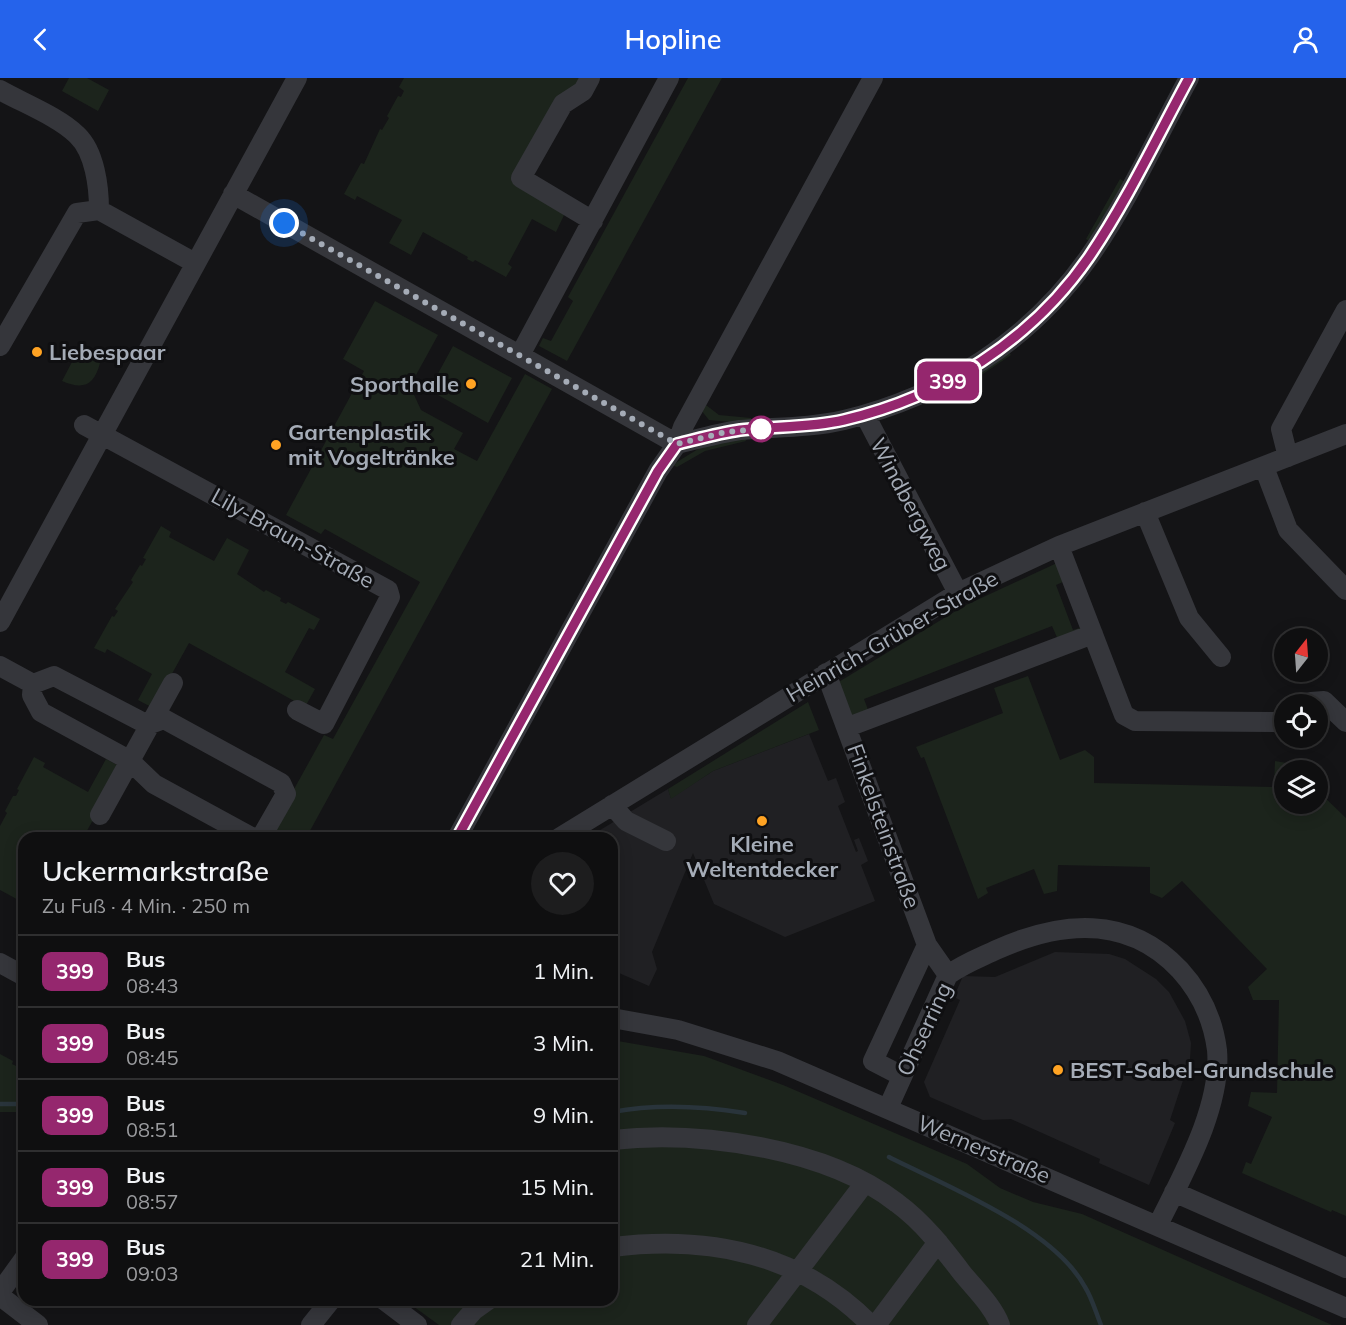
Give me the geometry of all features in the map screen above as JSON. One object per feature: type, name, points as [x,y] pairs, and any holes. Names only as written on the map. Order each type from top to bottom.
[{"type":"street","points":[[0,622],[297,78]]},
{"type":"street","points":[[590,78],[583,91],[563,104],[521,178],[593,221]]},
{"type":"street","points":[[520,355],[669,78]]},
{"type":"street","points":[[459,832],[658,471],[677,444],[693,408],[873,78]]},
{"type":"street","points":[[232,194],[677,444],[726,432],[819,425],[865,415],[921,395],[967,372],[1003,346],[1049,305],[1089,257],[1189,78]]},
{"type":"street","points":[[0,90],[78,135],[88,152],[96,181],[99,210]]},
{"type":"street","points":[[0,346],[77,213],[99,210],[195,263]]},
{"type":"street","points":[[1288,457],[1281,429],[1346,310]]},
{"type":"street","points":[[693,408],[698,417],[709,426],[726,432]]},
{"type":"street","name":"Windbergweg","points":[[865,415],[958,593]]},
{"type":"street","name":"Lily-Braun-Straße","points":[[84,425],[388,590],[390,597],[324,724],[297,710]]},
{"type":"street","name":"Heinrich-Grüber-Straße","points":[[569,832],[958,593],[1059,546],[1346,434]]},
{"type":"street","points":[[1264,467],[1288,530],[1346,590]]},
{"type":"street","points":[[1145,512],[1189,618],[1221,657]]},
{"type":"street","points":[[1059,546],[1124,715],[1135,721],[1274,722]]},
{"type":"street","points":[[848,727],[1093,634]]},
{"type":"street","points":[[0,666],[33,684]]},
{"type":"street","name":"Finkelsteinstraße","points":[[826,673],[848,727],[927,945],[948,975]]},
{"type":"street","points":[[33,684],[47,678],[60,678],[147,725],[164,719],[281,783],[286,794],[264,832]]},
{"type":"street","points":[[100,815],[147,725],[173,683]]},
{"type":"street","points":[[33,684],[33,695],[41,712],[129,760],[154,784],[242,832]]},
{"type":"street","points":[[1328,705],[1346,723]]},
{"type":"street","points":[[612,805],[626,821],[666,841]]},
{"type":"street","name":"Ohserring","points":[[888,1108],[948,975],[961,966],[1013,943],[1068,927],[1109,930],[1143,940],[1174,964],[1197,988],[1211,1020],[1217,1052],[1214,1088],[1205,1122],[1158,1225]]},
{"type":"street","points":[[902,1076],[873,1061],[927,945]]},
{"type":"street","points":[[0,963],[18,973]]},
{"type":"street","name":"Wernerstraße","points":[[618,1019],[678,1030],[720,1041],[888,1108],[1346,1308]]},
{"type":"street","points":[[618,1139],[650,1136],[717,1140],[763,1147],[834,1169],[895,1201],[938,1242],[1000,1325]]},
{"type":"street","points":[[757,1325],[864,1184]]},
{"type":"street","points":[[1174,1192],[1346,1269]]},
{"type":"street","points":[[876,1325],[938,1242]]},
{"type":"street","points":[[618,1246],[642,1243],[701,1244],[749,1253],[798,1271],[839,1295],[871,1325]]},
{"type":"street","points":[[0,1292],[18,1267]]},
{"type":"street","points":[[0,1296],[38,1325]]},
{"type":"street","points":[[311,1325],[326,1306]]},
{"type":"street","points":[[392,1306],[417,1325]]},
{"type":"street","points":[[460,1325],[480,1306]]},
{"type":"shaded area","points":[[69,78],[87,78],[109,90],[98,111],[62,91]]},
{"type":"shaded area","points":[[404,78],[582,78],[513,181],[566,211],[556,232],[532,219],[508,264],[512,267],[506,277],[475,260],[473,262],[467,259],[468,257],[423,232],[411,255],[389,243],[402,220],[357,196],[355,200],[344,194],[361,163],[364,164],[398,96],[401,97],[404,91],[399,87]]},
{"type":"shaded area","points":[[688,78],[722,78],[567,361],[539,346],[543,338],[551,341],[573,301],[568,297]]},
{"type":"shaded area","points":[[1120,179],[1125,182],[1091,242],[1086,239]]},
{"type":"shaded area","points":[[375,301],[438,335],[410,386],[421,410],[463,433],[454,449],[477,461],[525,374],[552,389],[309,832],[270,832],[324,735],[333,739],[420,582],[325,529],[321,534],[286,515],[364,371],[343,359]]},
{"type":"shaded area","points":[[82,343],[92,350],[100,363],[98,371],[87,384],[69,384],[62,381]]},
{"type":"shaded area","name":"Sporthalle","points":[[453,346],[512,378],[488,423],[429,390]]},
{"type":"shaded area","points":[[1007,351],[1011,355],[974,380],[933,403],[932,397]]},
{"type":"shaded area","points":[[702,402],[719,415],[751,418],[751,424],[709,420],[701,410]]},
{"type":"shaded area","points":[[744,436],[746,441],[705,451],[677,467],[672,465],[703,446]]},
{"type":"shaded area","points":[[161,526],[171,532],[169,537],[214,561],[227,538],[249,550],[237,574],[264,592],[266,590],[281,598],[280,601],[286,604],[288,602],[320,619],[314,630],[309,628],[285,672],[315,689],[305,707],[189,643],[153,708],[138,700],[152,674],[107,649],[105,653],[94,648],[112,616],[114,617],[118,611],[115,609],[133,582],[131,580],[140,565],[142,566],[146,559],[143,558]]},
{"type":"shaded area","points":[[1057,563],[1065,581],[1056,585],[1073,630],[1083,627],[1059,642],[1052,626],[864,699],[870,715],[850,719],[837,683],[964,606]]},
{"type":"shaded area","points":[[1028,676],[1060,760],[1085,750],[1094,757],[1094,783],[1274,787],[1274,814],[1328,814],[1328,801],[1346,818],[1346,1216],[1332,1210],[1331,1212],[1242,1173],[1246,1162],[1251,1164],[1272,1117],[1248,1106],[1251,1092],[1277,1093],[1279,1000],[1253,1000],[1248,987],[1267,969],[1182,881],[1162,898],[1150,893],[1150,867],[1058,865],[1057,891],[1044,894],[1034,869],[986,888],[988,893],[978,899],[924,757],[921,758],[916,747],[1003,713],[994,688]]},
{"type":"shaded area","points":[[808,702],[819,730],[713,771],[671,799],[668,789]]},
{"type":"shaded area","name":"Kleine Weltentdecker","points":[[809,734],[828,781],[836,778],[845,802],[838,806],[856,852],[858,851],[854,840],[859,838],[868,861],[861,865],[875,901],[785,937],[714,904],[693,853],[652,952],[657,969],[649,986],[618,973],[618,832],[597,832],[668,789],[671,798],[713,771]]},
{"type":"shaded area","points":[[34,757],[45,763],[43,767],[88,792],[106,759],[121,767],[86,832],[18,832],[18,900],[0,890],[0,826],[7,813],[5,811],[19,790],[17,789]]},
{"type":"shaded area","name":"BEST-Sabel-Grundschule","points":[[1055,952],[1109,954],[1125,959],[1156,979],[1169,992],[1185,1021],[1191,1043],[1190,1059],[1170,1120],[1175,1123],[1149,1185],[1099,1163],[1100,1159],[1011,1119],[983,1120],[930,1097],[924,1082],[960,1000],[954,997],[963,976],[995,977]]},
{"type":"shaded area","points":[[618,1041],[704,1056],[783,1085],[967,1164],[1000,1188],[1033,1202],[1082,1214],[1332,1325],[439,1325],[413,1306],[618,1306]]},
{"type":"shaded area","points":[[0,1054],[13,1061],[12,1064],[18,1067],[18,1112],[0,1112]]},
{"type":"waterway","points":[[0,1104],[18,1104]]},
{"type":"waterway","points":[[618,1111],[678,1107],[745,1113]]},
{"type":"waterway","points":[[889,1157],[997,1211],[1049,1246],[1070,1266],[1085,1287],[1101,1325]]},
{"type":"bus line","name":"399","points":[[460,832],[658,471],[677,444],[726,432],[819,425],[841,421],[912,399],[967,372],[1028,326],[1049,305],[1089,257],[1189,78]]},
{"type":"place","name":"Liebespaar","points":[[37,352]]},
{"type":"place","name":"Sporthalle","points":[[471,384]]},
{"type":"place","name":"Gartenplastik mit Vogeltränke","points":[[276,445]]},
{"type":"place","name":"Kleine Weltentdecker","points":[[762,821]]},
{"type":"place","name":"BEST-Sabel-Grundschule","points":[[1058,1070]]},
{"type":"route","points":[[284,223],[677,444],[726,432],[761,429]]}]
